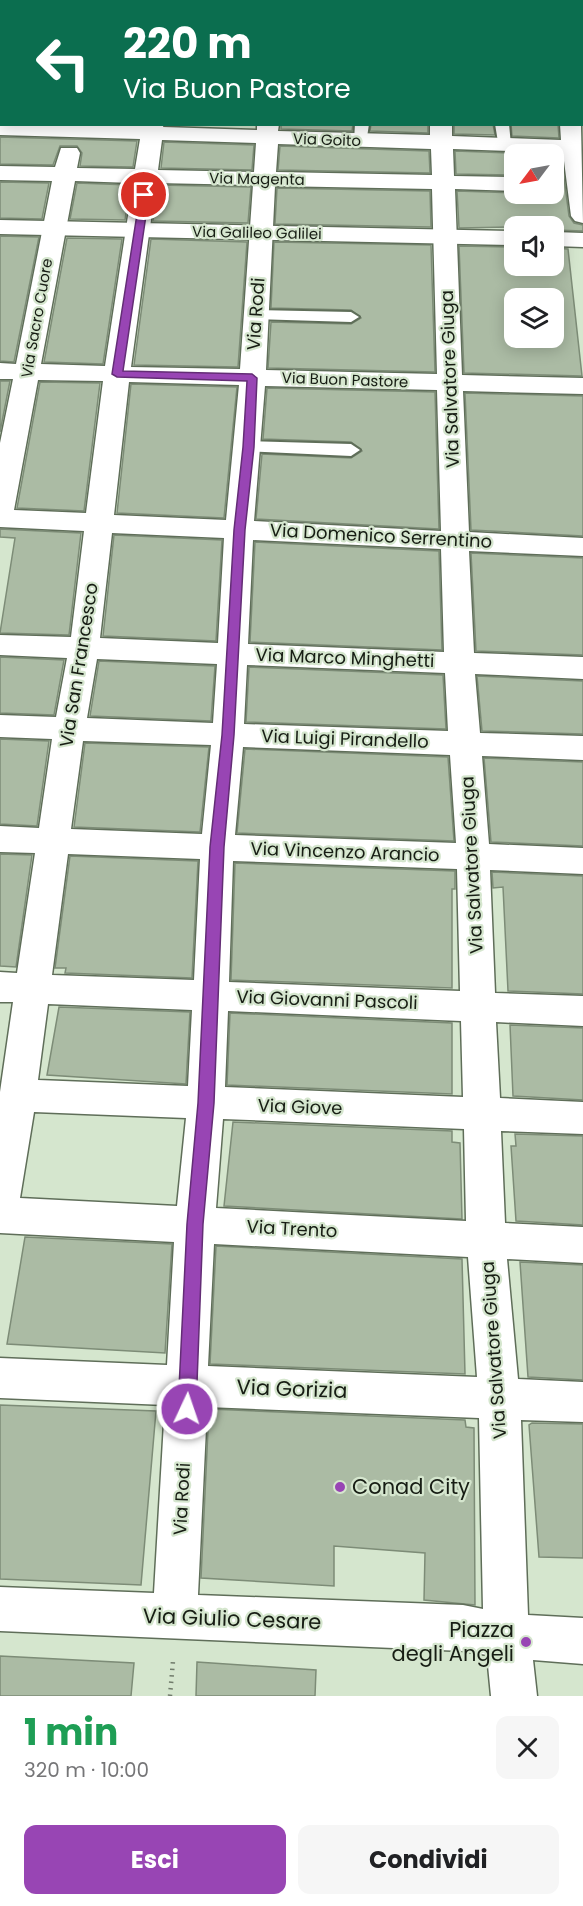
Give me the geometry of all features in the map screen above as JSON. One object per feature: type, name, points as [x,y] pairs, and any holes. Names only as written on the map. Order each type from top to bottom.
[{"type":"street","points":[[571,126],[578,147],[583,216]]},
{"type":"street","name":"Via Goito","points":[[0,128],[503,135],[578,147]]},
{"type":"street","name":"Via Sacro Cuore","points":[[0,512],[73,128]]},
{"type":"street","name":"Via San Francesco","points":[[0,1204],[18,1095],[16,988],[52,841],[84,650],[117,374],[152,130]]},
{"type":"street","name":"Via Rodi","points":[[175,1616],[195,1224],[206,1103],[217,847],[228,735],[239,530],[248,447],[268,131]]},
{"type":"street","name":"Via Salvatore Giuga","points":[[441,134],[459,662],[473,857],[486,1239],[499,1396],[506,1620],[514,1696]]},
{"type":"street","name":"Via Magenta","points":[[0,173],[504,184]]},
{"type":"street","points":[[564,186],[581,187]]},
{"type":"street","name":"Via Galileo Galilei","points":[[0,227],[53,230],[504,238]]},
{"type":"street","points":[[564,239],[583,240]]},
{"type":"street","name":"Via Buon Pastore","points":[[0,371],[583,386]]},
{"type":"street","name":"Via Domenico Serrentino","points":[[0,518],[583,547]]},
{"type":"street","name":"Via Marco Minghetti","points":[[0,645],[583,668]]},
{"type":"street","name":"Via Luigi Pirandello","points":[[0,726],[583,748]]},
{"type":"street","name":"Via Vincenzo Arancio","points":[[0,839],[583,861]]},
{"type":"street","name":"Via Giovanni Pascoli","points":[[16,988],[583,1011]]},
{"type":"street","name":"Via Giove","points":[[18,1095],[583,1118]]},
{"type":"street","name":"Via Trento","points":[[0,1215],[583,1245]]},
{"type":"street","name":"Via Gorizia","points":[[0,1378],[499,1396],[583,1402]]},
{"type":"street","name":"Via Giulio Cesare","points":[[0,1609],[463,1628],[506,1620],[583,1641]]},
{"type":"lane","points":[[256,315],[351,317]]},
{"type":"lane","points":[[248,447],[351,450]]},
{"type":"building","points":[[281,126],[353,126],[352,131],[281,129]]},
{"type":"building","points":[[371,126],[428,126],[428,133],[370,131]]},
{"type":"building","points":[[454,126],[493,126],[495,135],[454,134]]},
{"type":"building","points":[[511,126],[558,126],[559,138],[512,136]]},
{"type":"building","points":[[0,137],[137,141],[133,167],[80,166],[82,153],[77,146],[60,146],[53,165],[0,164]]},
{"type":"building","points":[[164,142],[254,145],[252,170],[161,168]]},
{"type":"building","points":[[280,146],[429,151],[430,173],[278,170]]},
{"type":"building","points":[[455,151],[504,153],[504,175],[456,174]]},
{"type":"building","points":[[564,178],[569,216],[574,223],[583,225],[583,231],[564,230],[564,216],[504,216],[504,227],[459,228],[457,191],[504,192],[504,204],[564,204]]},
{"type":"building","points":[[0,182],[49,183],[42,219],[0,218]]},
{"type":"building","points":[[77,183],[130,185],[125,220],[70,219]]},
{"type":"building","points":[[158,185],[251,187],[248,223],[153,221]]},
{"type":"building","points":[[277,188],[430,191],[431,227],[275,224]]},
{"type":"building","points":[[0,236],[39,237],[14,362],[0,361]]},
{"type":"building","points":[[67,238],[122,239],[103,364],[44,362]]},
{"type":"building","points":[[151,239],[247,242],[238,367],[134,365]]},
{"type":"building","points":[[274,242],[431,245],[435,372],[268,368],[271,322],[351,324],[361,318],[351,310],[271,308]]},
{"type":"building","points":[[459,246],[504,247],[504,276],[564,276],[564,249],[568,249],[582,376],[464,373]]},
{"type":"building","points":[[0,381],[10,381],[0,432]]},
{"type":"building","points":[[40,382],[100,383],[84,511],[17,508]]},
{"type":"building","points":[[131,384],[237,387],[224,518],[117,513]]},
{"type":"building","points":[[267,388],[435,392],[439,529],[256,519],[262,454],[351,458],[362,451],[351,442],[263,439]]},
{"type":"building","points":[[465,393],[583,396],[583,536],[471,530]]},
{"type":"building","points":[[0,529],[81,533],[69,635],[0,633],[15,538],[0,537]]},
{"type":"building","points":[[114,535],[222,540],[216,641],[103,636]]},
{"type":"building","points":[[255,542],[439,551],[442,650],[250,642]]},
{"type":"building","points":[[471,553],[583,558],[583,655],[476,651]]},
{"type":"building","points":[[0,657],[64,660],[54,715],[0,713]]},
{"type":"building","points":[[99,661],[215,666],[211,721],[90,716]]},
{"type":"building","points":[[249,667],[443,675],[446,729],[246,722]]},
{"type":"building","points":[[477,676],[583,681],[583,734],[482,731]]},
{"type":"building","points":[[0,739],[49,741],[37,826],[0,824]]},
{"type":"building","points":[[85,743],[209,747],[200,832],[74,827]]},
{"type":"building","points":[[245,749],[448,757],[454,841],[237,833]]},
{"type":"building","points":[[484,758],[583,762],[583,846],[491,842]]},
{"type":"building","points":[[0,854],[32,855],[16,967],[0,966]]},
{"type":"building","points":[[70,856],[198,861],[192,978],[65,973],[66,968],[55,968]]},
{"type":"building","points":[[235,863],[455,871],[455,889],[452,889],[452,988],[231,980]]},
{"type":"building","points":[[492,872],[583,876],[583,994],[508,991],[503,887],[493,888]]},
{"type":"building","points":[[59,1007],[190,1012],[186,1084],[47,1075]]},
{"type":"building","points":[[230,1013],[452,1023],[452,1094],[227,1085]]},
{"type":"building","points":[[510,1025],[583,1028],[583,1100],[513,1096]]},
{"type":"building","points":[[233,1122],[452,1131],[452,1142],[460,1143],[462,1219],[224,1206]]},
{"type":"building","points":[[515,1134],[583,1136],[583,1225],[516,1221],[511,1146],[516,1146]]},
{"type":"building","points":[[25,1237],[172,1244],[165,1353],[7,1344]]},
{"type":"building","points":[[216,1246],[462,1259],[465,1374],[210,1364]]},
{"type":"building","points":[[520,1262],[583,1265],[583,1380],[528,1377]]},
{"type":"building","points":[[0,1405],[156,1411],[141,1585],[0,1579]]},
{"type":"building","name":"Conad City","points":[[209,1409],[465,1420],[466,1427],[474,1428],[475,1605],[424,1600],[425,1553],[334,1546],[334,1586],[201,1578]]},
{"type":"building","points":[[532,1423],[583,1424],[583,1558],[539,1557],[529,1425]]},
{"type":"building","points":[[0,1656],[134,1663],[131,1696],[0,1696]]},
{"type":"building","points":[[197,1662],[316,1670],[315,1696],[196,1696]]},
{"type":"place","name":"Conad City","points":[[340,1487]]},
{"type":"place","name":"Piazza degli Angeli","points":[[526,1642]]},
{"type":"route","points":[[144,195],[117,374],[252,378],[248,447],[239,530],[228,735],[217,847],[206,1103],[195,1224],[187,1409]]}]
